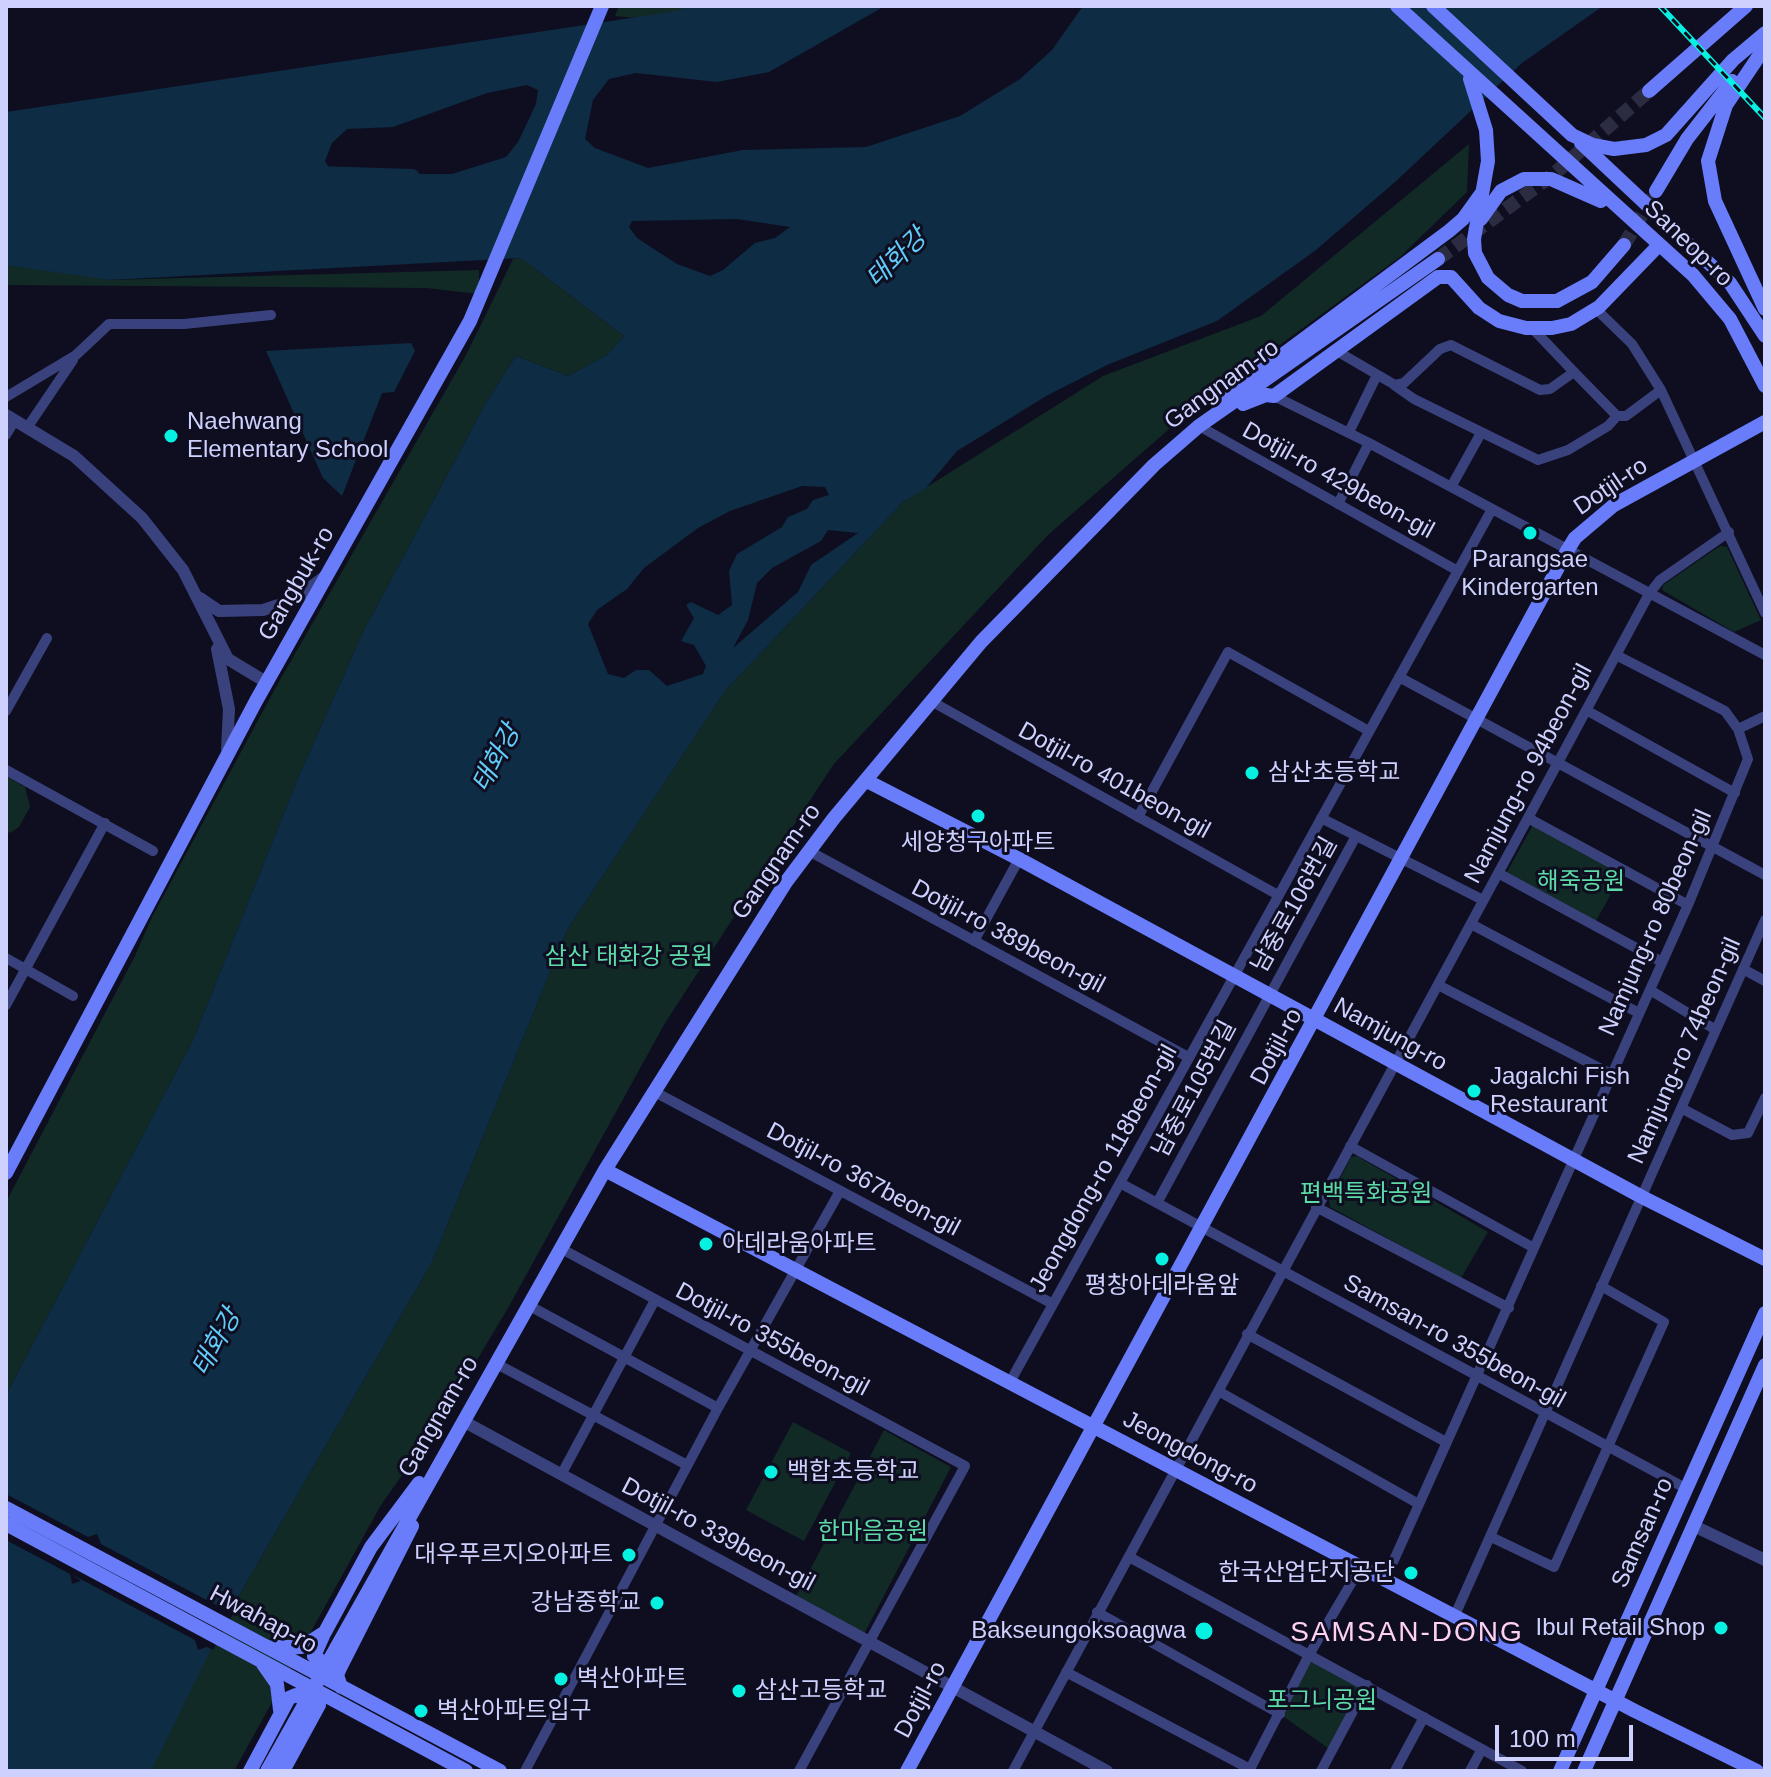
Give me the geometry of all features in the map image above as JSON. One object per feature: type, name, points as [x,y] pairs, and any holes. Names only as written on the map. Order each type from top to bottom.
[{"type":"main road","name":"Gangbuk-ro","points":[[6,1173],[266,682],[486,288],[602,6]]},
{"type":"main road","points":[[1397,6],[1469,77],[1483,111],[1488,161],[1474,239],[1480,266],[1497,287],[1522,301],[1557,301],[1582,289],[1608,267],[1624,245]]},
{"type":"main road","name":"Saneop-ro","points":[[1433,6],[1723,275],[1748,307],[1765,336]]},
{"type":"main road","points":[[1649,91],[1746,6]]},
{"type":"main road","points":[[1572,135],[1614,149],[1635,148],[1656,141],[1677,125],[1733,60],[1765,33]]},
{"type":"main road","points":[[1656,191],[1703,116],[1765,46]]},
{"type":"main road","points":[[1765,46],[1726,105],[1708,161],[1715,201],[1765,309]]},
{"type":"main road","name":"Saneop-ro","points":[[1455,60],[1693,275],[1730,319],[1765,386]]},
{"type":"main road","points":[[1474,239],[1491,201],[1511,184],[1524,179],[1564,183],[1629,218]]},
{"type":"main road","points":[[1154,465],[1214,406],[1449,231],[1469,213],[1481,194]]},
{"type":"main road","points":[[1218,413],[1259,397],[1274,396],[1441,276],[1451,277],[1493,318],[1532,328],[1571,324],[1596,309],[1659,245]]},
{"type":"main road","name":"Gangnam-ro","points":[[267,1771],[605,1170],[809,851],[981,642],[1154,465],[1199,426],[1438,259]]},
{"type":"main road","name":"Dotjil-ro","points":[[907,1771],[1204,1228],[1476,716],[1575,538],[1614,505],[1765,422]]},
{"type":"main road","name":"Namjung-ro","points":[[867,781],[1019,859],[1642,1197],[1765,1259]]},
{"type":"main road","name":"Jeongdong-ro","points":[[605,1170],[1360,1568],[1757,1771]]},
{"type":"main road","name":"Samsan-ro","points":[[1560,1771],[1765,1313]]},
{"type":"main road","name":"Samsan-ro","points":[[1584,1771],[1765,1365]]},
{"type":"main road","points":[[340,1668],[333,1670],[315,1660],[314,1651],[371,1547],[437,1464]]},
{"type":"main road","points":[[283,1771],[315,1711],[323,1701],[337,1693],[340,1668],[396,1561],[437,1464]]},
{"type":"main road","name":"Hwahap-ro","points":[[6,1508],[260,1652]]},
{"type":"main road","name":"Hwahap-ro","points":[[6,1524],[337,1693],[500,1771]]},
{"type":"main road","points":[[279,1717],[281,1703],[277,1684],[260,1652],[293,1649],[311,1643],[325,1632]]},
{"type":"main road","name":"Hwahap-ro","points":[[337,1693],[466,1771]]},
{"type":"main road","points":[[250,1771],[292,1695],[312,1703],[315,1711]]},
{"type":"street","points":[[1596,309],[1632,344],[1661,390],[1765,613]]},
{"type":"street","points":[[6,397],[76,355],[109,324],[184,324],[271,315]]},
{"type":"street","points":[[1532,328],[1617,416],[1626,416],[1661,390]]},
{"type":"street","points":[[1394,385],[1404,383],[1440,349],[1451,345],[1545,391],[1574,372]]},
{"type":"street","points":[[1335,350],[1414,399],[1526,456],[1543,460],[1608,426],[1617,416]]},
{"type":"street","points":[[27,428],[76,355]]},
{"type":"street","points":[[1349,432],[1377,375]]},
{"type":"street","points":[[1274,396],[1399,458],[1491,511],[1765,655]]},
{"type":"street","points":[[6,435],[10,418],[74,456],[115,490],[165,545],[196,594],[214,634],[234,665],[266,682]]},
{"type":"street","name":"Dotjil-ro 429beon-gil","points":[[1199,426],[1458,571]]},
{"type":"street","points":[[1451,487],[1481,433]]},
{"type":"street","points":[[1338,504],[1369,443]]},
{"type":"street","name":"Jeongdong-ro 118beon-gil","points":[[1010,1382],[1491,511]]},
{"type":"street","name":"Namjung-ro 94beon-gil","points":[[1013,1771],[1097,1612],[1131,1558],[1220,1392],[1247,1334],[1649,594],[1660,580],[1729,532]]},
{"type":"street","points":[[196,594],[219,611],[263,610],[294,600],[329,572]]},
{"type":"street","points":[[214,634],[229,709],[230,735],[223,762]]},
{"type":"street","points":[[6,711],[47,638]]},
{"type":"street","points":[[1138,817],[1228,652],[1369,731]]},
{"type":"street","points":[[1616,655],[1725,711],[1738,729],[1765,716]]},
{"type":"street","points":[[1399,677],[1765,875]]},
{"type":"street","name":"Dotjil-ro 401beon-gil","points":[[931,701],[1278,895]]},
{"type":"street","points":[[1586,710],[1735,793]]},
{"type":"street","name":"Namjung-ro 80beon-gil","points":[[1385,1580],[1713,847],[1748,759],[1738,729]]},
{"type":"street","points":[[6,770],[153,851]]},
{"type":"street","points":[[1321,818],[1483,900]]},
{"type":"street","points":[[1528,818],[1688,905]]},
{"type":"street","points":[[6,1005],[105,823]]},
{"type":"street","name":"남중로106번길","points":[[1268,994],[1356,836]]},
{"type":"street","name":"Dotjil-ro 389beon-gil","points":[[809,851],[1188,1057]]},
{"type":"street","points":[[974,941],[1019,859]]},
{"type":"street","points":[[1498,873],[1662,962]]},
{"type":"street","name":"Namjung-ro 74beon-gil","points":[[1455,1615],[1765,920]]},
{"type":"street","points":[[1471,924],[1637,1012]]},
{"type":"street","points":[[6,958],[73,996]]},
{"type":"street","points":[[1743,969],[1765,981]]},
{"type":"street","points":[[1438,985],[1611,1074]]},
{"type":"street","points":[[1650,990],[1716,1030]]},
{"type":"street","name":"남중로105번길","points":[[1157,1203],[1268,994]]},
{"type":"street","name":"Dotjil-ro 367beon-gil","points":[[653,1091],[1053,1304]]},
{"type":"street","points":[[1681,1108],[1732,1135],[1748,1133],[1765,1098]]},
{"type":"street","points":[[1350,1146],[1534,1248]]},
{"type":"street","name":"Samsan-ro 355beon-gil","points":[[1120,1183],[1544,1415],[1609,1445],[1687,1489]]},
{"type":"street","points":[[525,1771],[687,1465],[840,1191]]},
{"type":"street","points":[[1316,1207],[1509,1308]]},
{"type":"street","name":"Dotjil-ro 355beon-gil","points":[[560,1248],[965,1466],[867,1640]]},
{"type":"street","points":[[1491,1537],[1554,1567],[1664,1322],[1601,1286]]},
{"type":"street","points":[[561,1475],[655,1300]]},
{"type":"street","points":[[528,1305],[718,1408]]},
{"type":"street","points":[[1247,1334],[1446,1442]]},
{"type":"street","points":[[495,1363],[687,1465]]},
{"type":"street","points":[[1220,1392],[1417,1503]]},
{"type":"street","name":"Dotjil-ro 339beon-gil","points":[[463,1421],[1107,1771]]},
{"type":"street","points":[[1694,1526],[1765,1560]]},
{"type":"street","points":[[1131,1558],[1522,1771]]},
{"type":"street","points":[[1066,1672],[1249,1770],[1309,1655],[1360,1568]]},
{"type":"street","points":[[1097,1612],[1280,1714]]},
{"type":"street","points":[[799,1771],[867,1640]]},
{"type":"street","points":[[1321,1771],[1367,1685]]},
{"type":"street","points":[[1395,1771],[1424,1717]]},
{"type":"street","points":[[1470,1771],[1482,1749]]},
{"type":"green space","points":[[619,6],[726,6],[669,21],[615,16]]},
{"type":"green space","name":"삼산 태화강 공원","points":[[1469,144],[1467,192],[1400,257],[1192,409],[1048,535],[833,765],[665,1023],[508,1308],[443,1417],[381,1505],[234,1771],[143,1771],[230,1611],[432,1262],[567,930],[725,691],[903,502],[1103,376],[1261,316]]},
{"type":"green space","points":[[521,258],[624,336],[607,355],[568,376],[516,356],[487,401],[364,630],[298,778],[193,1040],[6,1395],[6,1202],[135,956],[152,917],[276,687],[466,355],[513,259]]},
{"type":"green space","points":[[6,261],[109,280],[479,270],[479,294],[426,288],[6,285]]},
{"type":"green space","points":[[1720,546],[1727,547],[1761,620],[1734,632],[1662,590],[1663,585]]},
{"type":"green space","points":[[6,776],[25,787],[30,807],[19,827],[10,833],[6,830]]},
{"type":"green space","name":"해죽공원","points":[[1533,825],[1622,874],[1596,921],[1507,872]]},
{"type":"green space","name":"편백특화공원","points":[[1357,1156],[1488,1232],[1461,1278],[1330,1207],[1329,1200],[1351,1157]]},
{"type":"green space","points":[[793,1422],[851,1453],[804,1541],[746,1510]]},
{"type":"green space","name":"한마음공원","points":[[884,1430],[951,1467],[864,1634],[795,1598]]},
{"type":"green space","name":"포그니공원","points":[[1309,1655],[1367,1685],[1332,1751],[1280,1714]]},
{"type":"water","name":"태화강","points":[[693,6],[885,6],[769,72],[717,82],[636,73],[609,79],[593,100],[585,139],[595,148],[648,168],[743,150],[866,147],[960,116],[1020,79],[1052,50],[1083,6],[1603,6],[1522,63],[1395,182],[1316,250],[1217,321],[1107,365],[1048,395],[957,451],[926,488],[903,502],[725,691],[567,930],[432,1262],[230,1611],[151,1771],[6,1771],[6,1395],[193,1040],[298,778],[364,630],[487,401],[516,356],[568,376],[607,355],[624,336],[521,258],[109,280],[6,265],[6,112],[671,12]],"holes":[[[527,85],[538,90],[536,104],[518,142],[506,157],[452,174],[395,174],[379,183],[349,182],[332,172],[325,161],[332,143],[347,129],[393,127],[487,93]],[[737,219],[790,227],[775,238],[755,243],[723,270],[710,276],[677,264],[637,238],[629,227],[632,221]],[[802,486],[825,487],[829,495],[813,500],[807,509],[788,517],[782,527],[737,554],[729,571],[732,605],[718,615],[691,602],[686,605],[694,618],[681,641],[694,645],[706,666],[703,674],[667,686],[649,670],[636,670],[624,678],[608,674],[588,624],[597,610],[627,589],[644,568],[698,528],[730,511]],[[828,530],[858,533],[811,565],[798,592],[733,648],[748,620],[757,583],[772,568],[821,541]]]},
{"type":"water","points":[[411,343],[415,351],[394,392],[382,393],[342,496],[323,478],[266,351]]},
{"type":"pier","points":[[6,1494],[88,1537],[97,1534],[101,1544],[233,1614],[213,1650],[207,1647],[198,1650],[195,1640],[71,1574],[81,1581],[72,1584],[70,1574],[6,1540]]},
{"type":"waterway","points":[[316,174],[412,177]]},
{"type":"tunnel","points":[[1438,259],[1555,173],[1649,91]]},
{"type":"tunnel","points":[[1624,245],[1656,191]]},
{"type":"railway","points":[[1660,6],[1765,118]]},
{"type":"place","name":"Naehwang Elementary School","points":[[171,436]]},
{"type":"place","name":"Parangsae Kindergarten","points":[[1530,533]]},
{"type":"place","name":"삼산초등학교","points":[[1252,773]]},
{"type":"place","name":"세양청구아파트","points":[[978,816]]},
{"type":"place","name":"Jagalchi Fish Restaurant","points":[[1474,1091]]},
{"type":"place","name":"아데라움아파트","points":[[706,1244]]},
{"type":"place","name":"평창아데라움앞","points":[[1162,1259]]},
{"type":"place","name":"백합초등학교","points":[[771,1472]]},
{"type":"place","name":"대우푸르지오아파트","points":[[629,1555]]},
{"type":"place","name":"한국산업단지공단","points":[[1411,1573]]},
{"type":"place","name":"강남중학교","points":[[657,1603]]},
{"type":"place","name":"Ibul Retail Shop","points":[[1721,1628]]},
{"type":"place","name":"Bakseungoksoagwa","points":[[1204,1631]]},
{"type":"place","name":"벽산아파트","points":[[561,1679]]},
{"type":"place","name":"삼산고등학교","points":[[739,1691]]},
{"type":"place","name":"벽산아파트입구","points":[[421,1711]]},
{"type":"district","name":"SAMSAN-DONG","points":[[1407,1633]]}]
